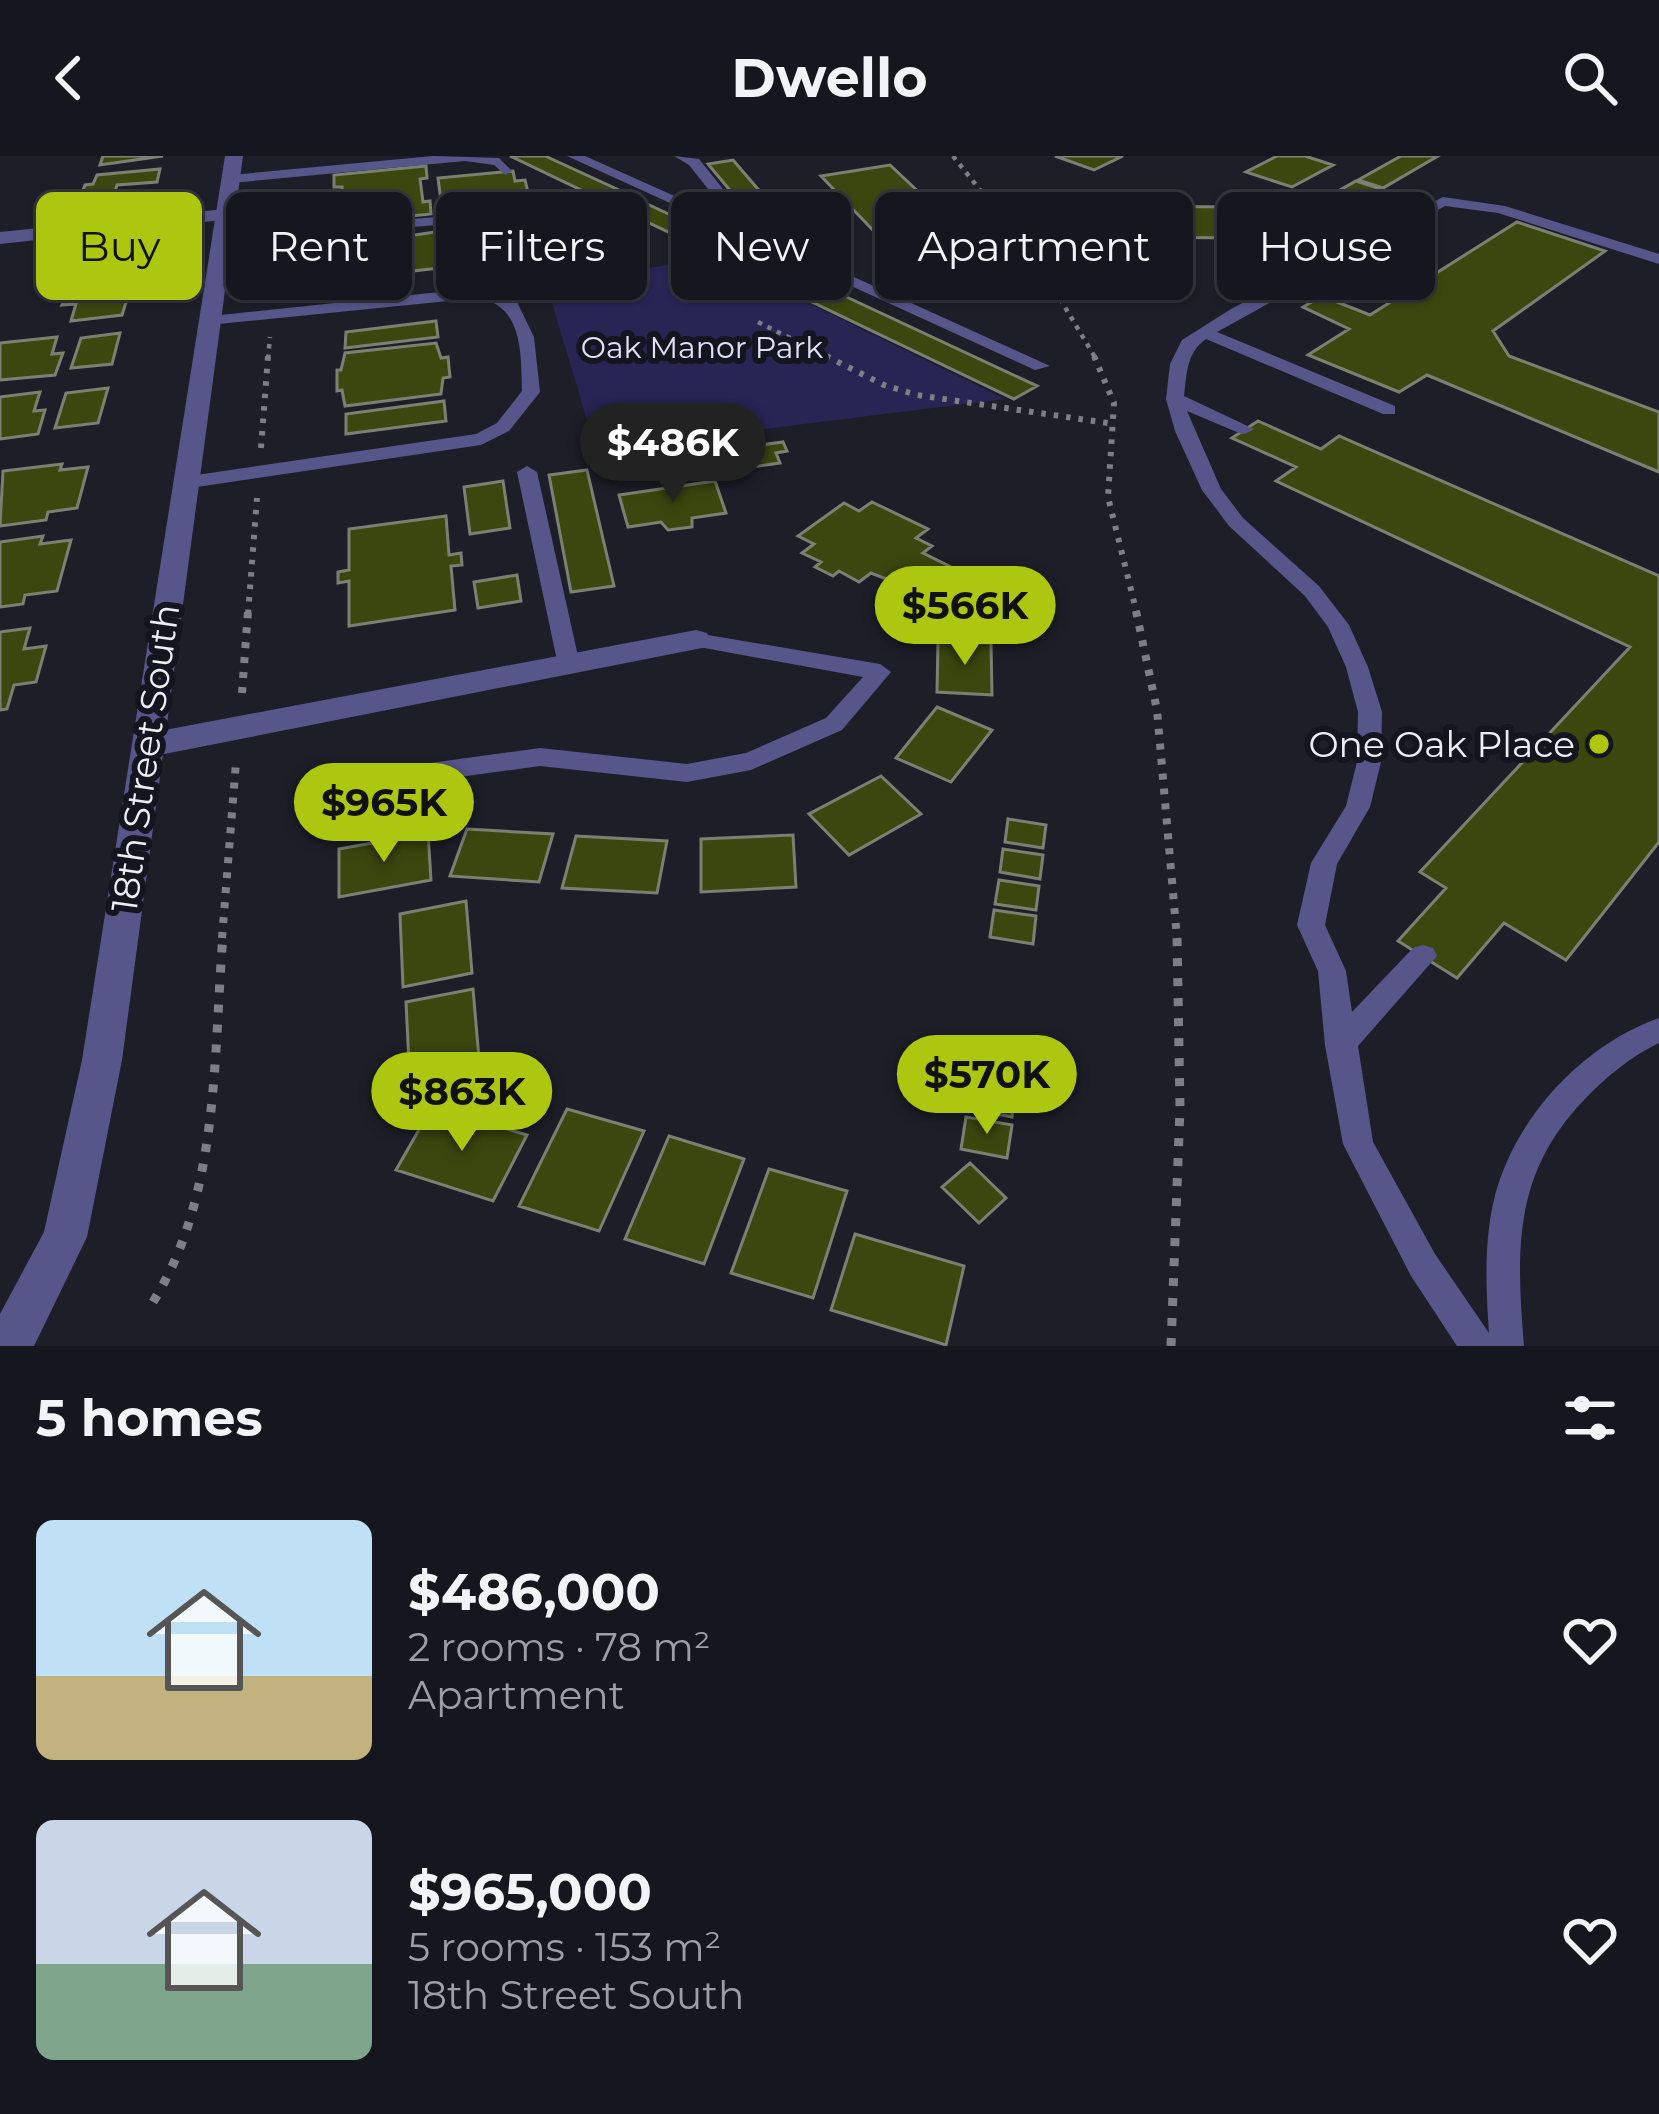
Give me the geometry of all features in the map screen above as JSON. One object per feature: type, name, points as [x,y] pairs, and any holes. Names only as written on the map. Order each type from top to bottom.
[{"type":"street","name":"18th Street South","points":[[11,1342],[65,1237],[102,1060],[232,167]]},
{"type":"street","points":[[0,238],[223,226]]},
{"type":"street","points":[[149,746],[696,640]]},
{"type":"lane","points":[[574,156],[671,202]]},
{"type":"lane","points":[[681,156],[694,162],[718,192]]},
{"type":"lane","points":[[232,167],[465,157],[499,162],[505,171]]},
{"type":"lane","points":[[1478,1346],[1423,1265],[1358,1144],[1332,971],[1311,925],[1324,862],[1358,807],[1369,762],[1370,712],[1358,667],[1338,626],[1312,591],[1236,522],[1212,490],[1184,431],[1175,399],[1179,364],[1188,344],[1205,333],[1443,201],[1500,209],[1659,259]]},
{"type":"lane","points":[[223,226],[436,221]]},
{"type":"lane","points":[[851,283],[1041,366]]},
{"type":"lane","points":[[183,483],[481,439],[503,427],[531,392],[530,360],[513,306],[499,297],[455,295],[208,320]]},
{"type":"lane","points":[[1205,333],[1389,410]]},
{"type":"lane","points":[[1175,399],[1245,429]]},
{"type":"lane","points":[[527,472],[569,665]]},
{"type":"lane","points":[[394,777],[540,757],[687,773],[751,760],[834,724],[880,672],[696,640]]},
{"type":"lane","points":[[1340,1046],[1423,956]]},
{"type":"lane","points":[[1507,1346],[1501,1278],[1510,1196],[1540,1132],[1582,1080],[1638,1037],[1659,1030]]},
{"type":"path","points":[[953,156],[1006,217],[1058,293],[1112,392],[1114,424],[1105,482],[1157,706],[1174,857],[1179,1204],[1172,1346]]},
{"type":"path","points":[[758,322],[884,385],[1114,424]]},
{"type":"green space","name":"Oak Manor Park","points":[[671,265],[671,300],[802,300],[1005,399],[596,450],[551,300],[647,300],[647,268]]},
{"type":"building","points":[[103,156],[163,156],[100,165]]},
{"type":"building","points":[[510,156],[545,156],[619,190],[585,192]]},
{"type":"building","points":[[1055,156],[1123,156],[1094,170]]},
{"type":"building","points":[[1277,156],[1305,156],[1333,165],[1292,187],[1246,172]]},
{"type":"building","points":[[1401,156],[1438,156],[1383,188],[1358,180]]},
{"type":"building","points":[[733,160],[760,192],[731,192],[708,164]]},
{"type":"building","points":[[890,165],[919,192],[875,192],[875,232],[851,207],[851,192],[836,192],[821,176]]},
{"type":"building","points":[[426,166],[427,178],[420,179],[423,202],[430,201],[431,214],[412,216],[412,192],[342,192],[342,187],[334,187],[334,175]]},
{"type":"building","points":[[160,169],[157,182],[117,185],[115,192],[82,192],[97,175]]},
{"type":"building","points":[[513,171],[515,181],[525,180],[528,192],[440,192],[438,178]]},
{"type":"building","points":[[1356,181],[1381,189],[1376,192],[1336,192]]},
{"type":"building","points":[[647,204],[671,215],[671,233],[647,222]]},
{"type":"building","points":[[1193,207],[1217,207],[1217,238],[1193,238]]},
{"type":"building","points":[[1517,222],[1605,251],[1493,331],[1509,356],[1659,412],[1659,472],[1427,375],[1399,392],[1308,355],[1349,329],[1303,307],[1315,300],[1332,300],[1370,315],[1394,300],[1435,300],[1435,274]]},
{"type":"building","points":[[436,232],[436,268],[412,271],[412,235]]},
{"type":"building","points":[[851,299],[1037,386],[1014,399],[808,300]]},
{"type":"building","points":[[65,300],[127,300],[122,315],[71,321],[76,304],[62,305]]},
{"type":"building","points":[[436,321],[438,337],[345,348],[346,332]]},
{"type":"building","points":[[120,333],[112,364],[71,368],[81,338]]},
{"type":"building","points":[[57,337],[52,354],[63,353],[55,375],[0,380],[0,343]]},
{"type":"building","points":[[436,343],[441,358],[448,357],[450,377],[443,378],[441,394],[345,406],[342,390],[337,391],[337,370],[341,370],[345,353]]},
{"type":"building","points":[[108,388],[98,423],[55,428],[66,393]]},
{"type":"building","points":[[40,392],[34,411],[45,410],[38,434],[0,439],[0,397]]},
{"type":"building","points":[[444,401],[446,421],[346,434],[346,414]]},
{"type":"building","name":"One Oak Place","points":[[1258,421],[1321,449],[1339,436],[1659,576],[1659,842],[1566,960],[1504,923],[1457,978],[1398,941],[1446,888],[1420,872],[1630,647],[1276,481],[1296,467],[1232,438]]},
{"type":"building","points":[[783,442],[787,451],[776,453],[780,463],[702,474],[695,454]]},
{"type":"building","points":[[62,464],[60,470],[88,467],[77,508],[48,512],[46,520],[0,526],[3,471]]},
{"type":"building","points":[[587,470],[614,586],[571,592],[549,475]]},
{"type":"building","points":[[503,481],[510,528],[470,534],[464,487]]},
{"type":"building","points":[[715,481],[726,513],[692,518],[692,527],[668,530],[661,522],[628,527],[619,495]]},
{"type":"building","points":[[872,502],[928,529],[916,538],[932,546],[923,553],[951,567],[920,592],[871,573],[859,582],[839,571],[833,576],[815,567],[821,562],[802,553],[814,544],[798,536],[844,503],[859,511]]},
{"type":"building","points":[[446,516],[449,555],[461,553],[462,565],[451,566],[455,610],[349,626],[349,581],[338,583],[338,572],[349,570],[349,529]]},
{"type":"building","points":[[43,536],[40,544],[71,540],[57,591],[25,595],[23,604],[0,607],[0,542]]},
{"type":"building","points":[[517,575],[521,601],[478,608],[474,582]]},
{"type":"building","points":[[30,628],[24,649],[46,646],[36,682],[14,685],[7,709],[0,710],[0,632]]},
{"type":"building","points":[[938,641],[991,643],[992,695],[937,692]]},
{"type":"building","points":[[937,707],[992,730],[951,782],[896,758]]},
{"type":"building","points":[[881,776],[921,814],[849,855],[809,814]]},
{"type":"building","points":[[1008,819],[1046,825],[1043,848],[1005,842]]},
{"type":"building","points":[[467,829],[553,834],[539,882],[450,876]]},
{"type":"building","points":[[428,833],[431,880],[339,897],[339,849]]},
{"type":"building","points":[[793,835],[796,887],[701,892],[701,839]]},
{"type":"building","points":[[576,836],[667,841],[657,893],[562,888]]},
{"type":"building","points":[[1003,849],[1043,855],[1040,879],[1000,872]]},
{"type":"building","points":[[999,880],[1039,886],[1036,910],[995,904]]},
{"type":"building","points":[[466,901],[472,973],[403,987],[400,914]]},
{"type":"building","points":[[994,910],[1036,916],[1033,944],[990,937]]},
{"type":"building","points":[[473,989],[480,1070],[410,1085],[406,1002]]},
{"type":"building","points":[[970,1078],[1015,1086],[1012,1117],[966,1108]]},
{"type":"building","points":[[432,1107],[527,1135],[493,1201],[396,1170]]},
{"type":"building","points":[[567,1109],[644,1131],[599,1231],[519,1206]]},
{"type":"building","points":[[966,1117],[1012,1125],[1007,1158],[961,1149]]},
{"type":"building","points":[[669,1136],[744,1159],[704,1264],[625,1239]]},
{"type":"building","points":[[970,1163],[1006,1198],[979,1223],[942,1187]]},
{"type":"building","points":[[769,1169],[847,1191],[813,1298],[731,1273]]},
{"type":"building","points":[[855,1234],[964,1266],[946,1345],[831,1310]]},
{"type":"place","name":"One Oak Place","points":[[1599,744]]}]
